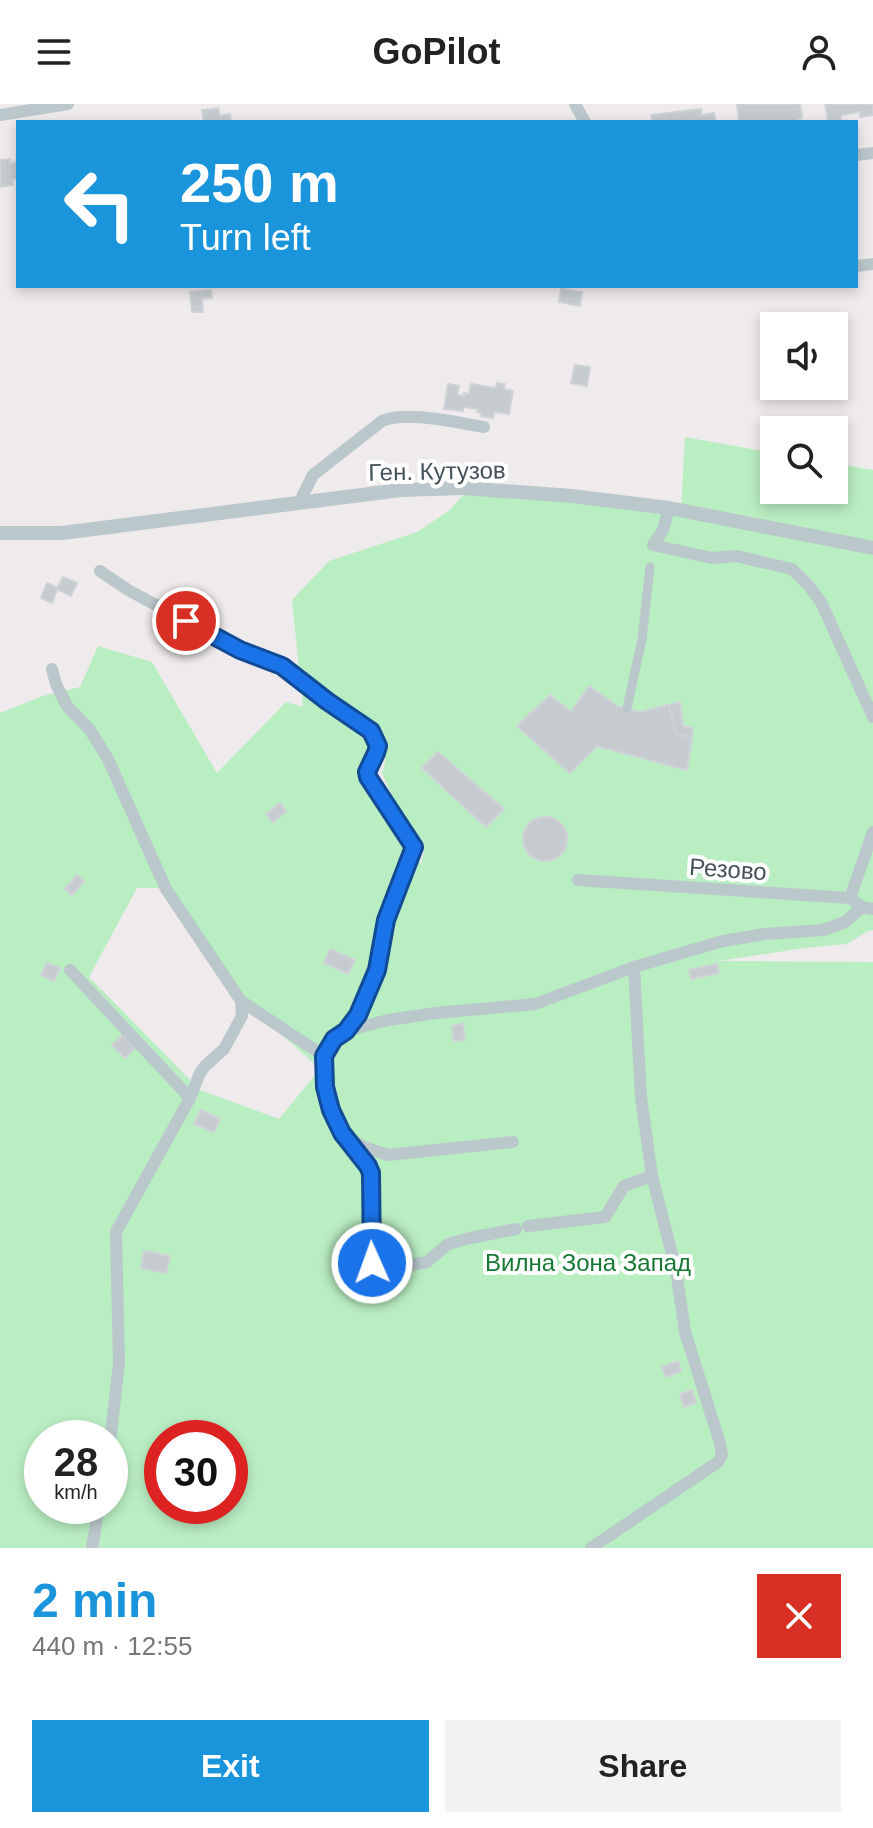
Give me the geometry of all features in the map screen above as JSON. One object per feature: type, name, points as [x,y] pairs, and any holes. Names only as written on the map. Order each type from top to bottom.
[{"type":"street","points":[[0,115],[68,104]]},
{"type":"street","points":[[299,503],[313,475],[382,421],[407,417],[484,427]]},
{"type":"street","name":"Ген. Кутузов","points":[[0,533],[62,533],[401,490],[463,488],[572,496],[669,508],[873,548]]},
{"type":"street","points":[[669,508],[663,530],[653,545],[712,558],[736,556],[792,569],[798,574],[821,602],[873,717]]},
{"type":"street","points":[[627,708],[642,639],[650,567]]},
{"type":"street","points":[[100,571],[128,590],[240,650],[282,666],[371,731],[376,740],[378,746],[367,772],[368,777],[414,847],[386,920],[377,970],[358,1015],[346,1031]]},
{"type":"street","points":[[52,669],[67,706],[90,730],[108,759],[166,889],[241,1001],[324,1056]]},
{"type":"street","points":[[652,1176],[624,1186],[605,1217],[522,1228],[448,1244],[427,1262],[379,1271],[372,1263],[371,1173],[342,1133],[331,1110],[325,1087],[324,1056],[334,1039],[346,1031],[388,1020],[535,1004],[634,967],[723,941],[823,930],[845,922],[868,908],[850,898],[873,832]]},
{"type":"street","name":"Резово","points":[[578,880],[850,898]]},
{"type":"street","points":[[591,1548],[718,1462],[722,1455],[685,1332],[676,1270],[652,1176],[641,1097],[634,967]]},
{"type":"street","points":[[70,970],[190,1098]]},
{"type":"street","points":[[113,1420],[119,1363],[116,1232],[205,1066],[224,1049],[242,1016],[241,1001]]},
{"type":"street","points":[[342,1133],[364,1147],[388,1155],[513,1142]]},
{"type":"street","points":[[92,1548],[96,1524]]},
{"type":"green space","name":"Вилна Зона Запад","points":[[685,437],[760,450],[760,504],[848,504],[848,466],[873,470],[873,930],[847,944],[719,961],[873,962],[873,1548],[0,1548],[0,713],[43,696],[80,687],[98,646],[152,662],[217,773],[286,702],[303,707],[292,600],[329,561],[417,532],[450,510],[461,497],[478,489],[681,509]],"holes":[[[353,719],[375,735],[383,747],[385,763],[382,773],[403,821],[424,852],[421,864],[388,823],[362,778],[373,748],[350,724]],[[137,888],[161,888],[229,987],[320,1069],[279,1119],[200,1090],[89,977]]]},
{"type":"building","points":[[737,104],[800,104],[802,118],[798,120],[739,120]]},
{"type":"building","points":[[825,104],[873,104],[873,115],[860,117],[860,112],[828,120]]},
{"type":"building","points":[[218,108],[220,116],[230,114],[231,120],[204,120],[202,110]]},
{"type":"building","points":[[701,109],[701,115],[714,113],[716,120],[652,120],[651,115]]},
{"type":"building","points":[[0,160],[16,162],[13,185],[0,187]]},
{"type":"building","points":[[561,289],[582,292],[580,306],[559,302]]},
{"type":"building","points":[[211,290],[212,298],[202,299],[203,312],[192,312],[190,292]]},
{"type":"building","points":[[575,365],[590,367],[587,386],[571,383]]},
{"type":"building","points":[[497,383],[505,384],[504,389],[513,391],[509,414],[494,412],[493,418],[481,416],[477,409],[444,409],[448,384],[459,386],[457,395],[464,396],[464,393],[469,394],[471,384],[496,388]]},
{"type":"building","points":[[63,577],[77,583],[71,596],[57,589]]},
{"type":"building","points":[[47,583],[58,588],[52,603],[41,598]]},
{"type":"building","points":[[589,686],[617,706],[640,712],[669,705],[676,734],[692,738],[687,770],[597,746],[570,773],[517,726],[550,695],[571,712]]},
{"type":"building","points":[[680,702],[683,726],[693,728],[692,738],[676,734],[669,705]]},
{"type":"building","points":[[438,752],[504,809],[486,827],[422,768]]},
{"type":"building","points":[[280,803],[286,811],[273,822],[266,814]]},
{"type":"building","points":[[545,817],[561,823],[567,839],[561,855],[545,861],[529,855],[523,839],[529,823]]},
{"type":"building","points":[[77,875],[84,881],[72,895],[65,889]]},
{"type":"building","points":[[330,949],[355,960],[348,974],[324,963]]},
{"type":"building","points":[[47,963],[60,968],[54,981],[41,975]]},
{"type":"building","points":[[717,964],[719,973],[691,979],[689,970]]},
{"type":"building","points":[[463,1024],[465,1040],[454,1041],[452,1026]]},
{"type":"building","points":[[123,1035],[135,1048],[125,1058],[112,1045]]},
{"type":"building","points":[[201,1110],[220,1119],[214,1132],[194,1124]]},
{"type":"building","points":[[144,1251],[170,1256],[166,1273],[141,1268]]},
{"type":"building","points":[[678,1361],[681,1371],[666,1377],[662,1367]]},
{"type":"building","points":[[692,1390],[696,1403],[684,1407],[680,1394]]},
{"type":"route","points":[[186,621],[240,650],[282,666],[371,731],[378,746],[367,772],[368,777],[414,847],[386,920],[377,970],[358,1015],[346,1031],[334,1039],[324,1056],[325,1087],[331,1110],[342,1133],[371,1173],[372,1263]]}]
